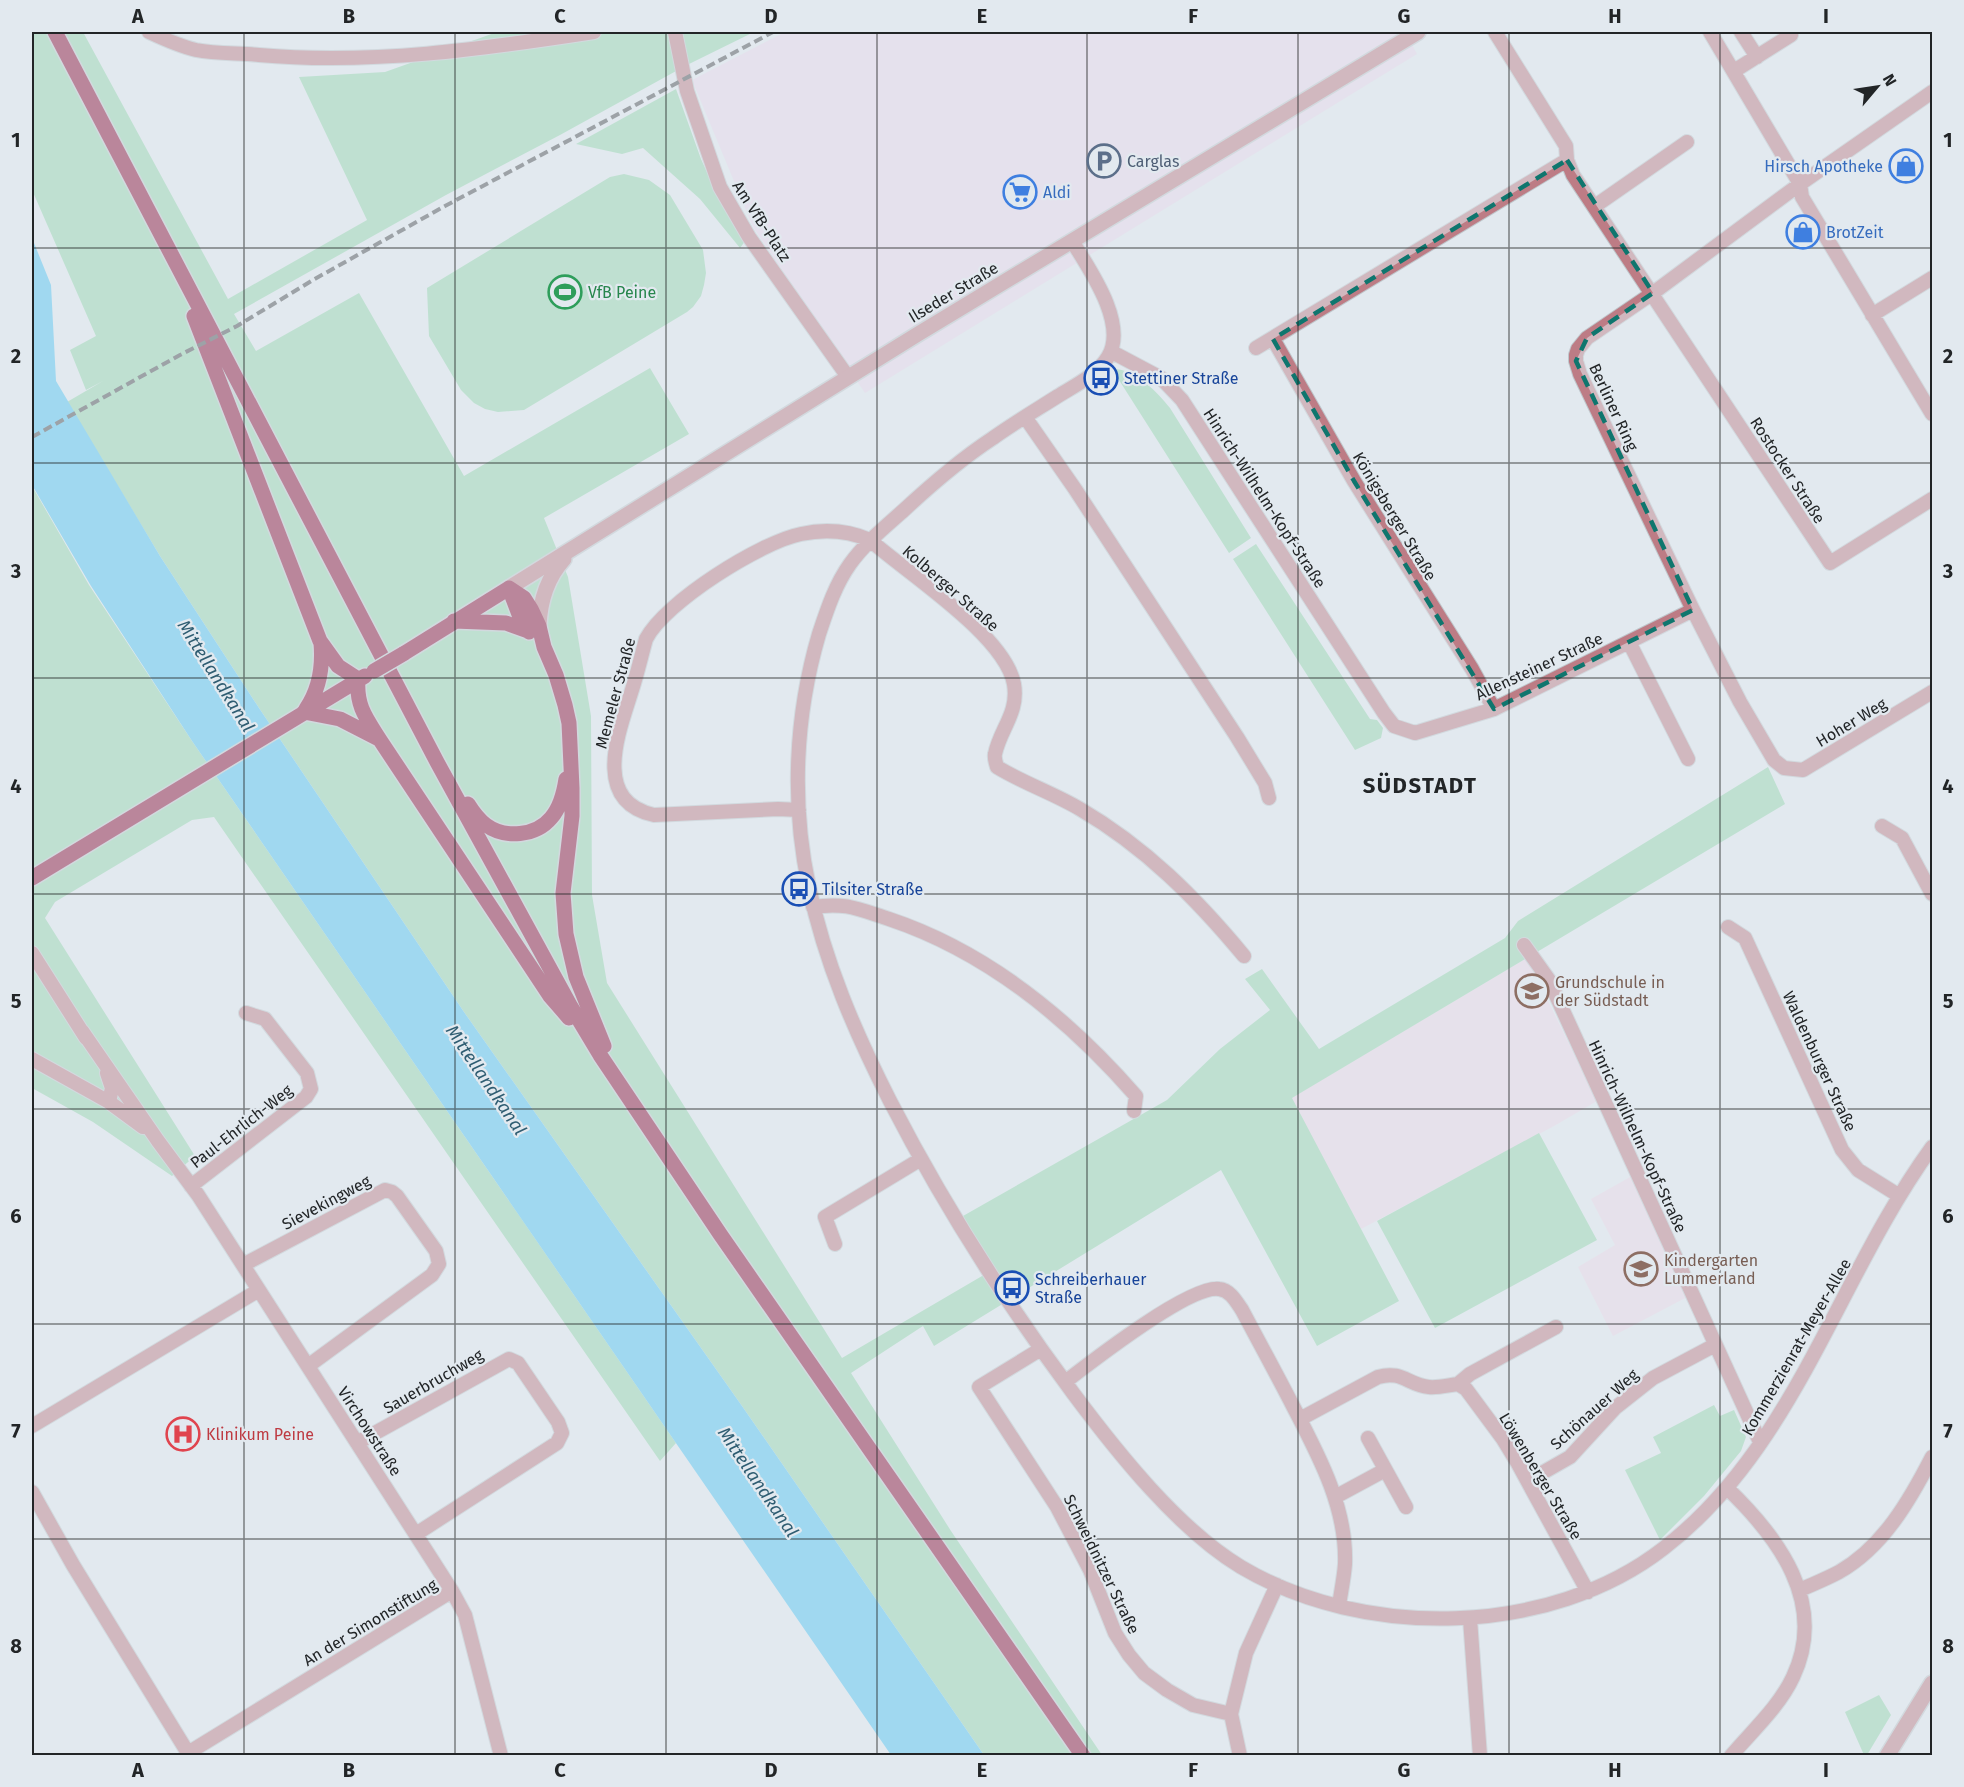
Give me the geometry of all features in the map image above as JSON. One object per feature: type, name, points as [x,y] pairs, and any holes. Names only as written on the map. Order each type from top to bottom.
[{"type":"main road","points":[[55,32],[437,762],[548,968],[600,1055],[720,1234],[1083,1755]]},
{"type":"main road","points":[[167,246],[320,640],[338,666],[358,679]]},
{"type":"main road","points":[[34,878],[509,588],[524,598],[534,629],[556,675],[566,705],[569,723],[572,816],[564,893],[566,934],[576,977],[619,1082]]},
{"type":"main road","points":[[454,621],[506,623],[534,629]]},
{"type":"main road","points":[[304,712],[314,694],[319,677],[320,640]]},
{"type":"main road","points":[[358,679],[360,708],[380,740],[550,996],[600,1055]]},
{"type":"main road","points":[[304,712],[330,716],[351,723],[380,740]]},
{"type":"main road","points":[[437,762],[477,817],[487,826],[519,834],[541,826],[551,818],[559,805],[570,758]]},
{"type":"street","points":[[149,32],[196,50],[296,58],[350,59],[456,52],[594,32]]},
{"type":"street","name":"Am VfB-Platz","points":[[675,32],[687,91],[720,187],[749,237],[848,377]]},
{"type":"street","name":"Ilseder Straße","points":[[509,588],[848,377],[1418,32]]},
{"type":"street","points":[[1495,32],[1566,146],[1567,160],[1573,175],[1653,293]]},
{"type":"street","points":[[1710,32],[1800,184],[1802,197],[1932,414]]},
{"type":"street","points":[[1741,32],[1757,57]]},
{"type":"street","points":[[1734,71],[1791,35]]},
{"type":"street","name":"Berliner Ring","points":[[1784,768],[1774,760],[1745,712],[1693,610],[1580,375],[1576,361],[1578,349],[1587,338],[1932,92]]},
{"type":"street","points":[[1595,206],[1688,142]]},
{"type":"street","points":[[1256,348],[1567,160]]},
{"type":"street","points":[[1072,241],[1104,297],[1111,316],[1114,334],[1112,352]]},
{"type":"street","points":[[1872,315],[1932,278]]},
{"type":"street","name":"Rostocker Straße","points":[[1653,293],[1830,563],[1932,499]]},
{"type":"street","name":"Königsberger Straße","points":[[1273,339],[1354,481],[1472,669],[1494,709]]},
{"type":"street","name":"Kommerzienrat-Meyer-Allee","points":[[1112,352],[1102,365],[1084,380],[958,463],[870,540],[850,565],[825,615],[810,664],[799,744],[797,777],[799,810],[805,870],[813,907],[839,992],[877,1074],[921,1159],[986,1269],[1041,1350],[1125,1460],[1205,1542],[1242,1567],[1278,1585],[1309,1597],[1395,1617],[1428,1620],[1470,1619],[1534,1608],[1588,1592],[1659,1552],[1696,1522],[1727,1488],[1794,1389],[1898,1196],[1932,1147]]},
{"type":"street","name":"Hinrich-Wilhelm-Kopf-Straße","points":[[1112,352],[1161,378],[1182,400],[1394,726]]},
{"type":"street","points":[[1025,417],[1075,489],[1237,738],[1265,783],[1269,798]]},
{"type":"street","name":"Memeler Straße","points":[[799,810],[663,815],[644,813],[626,800],[619,788],[614,768],[617,739],[646,639],[652,628],[672,608],[701,586],[740,562],[799,534],[832,532],[856,534],[870,540]]},
{"type":"street","name":"Kolberger Straße","points":[[870,540],[974,626],[1009,668],[1014,685],[1014,698],[1010,718],[994,755],[997,767],[1082,810],[1144,852],[1186,890],[1244,956]]},
{"type":"street","points":[[534,629],[550,578],[570,552]]},
{"type":"street","name":"Allensteiner Straße","points":[[1394,726],[1415,733],[1494,709],[1693,610]]},
{"type":"street","name":"Allensteiner Straße","points":[[1629,642],[1688,759]]},
{"type":"street","name":"Hoher Weg","points":[[1784,768],[1803,770],[1932,692]]},
{"type":"street","points":[[1882,826],[1902,838],[1932,894]]},
{"type":"street","points":[[813,907],[835,904],[851,906],[931,935],[985,963],[1031,995],[1077,1034],[1136,1096],[1134,1111]]},
{"type":"street","name":"Waldenburger Straße","points":[[1728,927],[1745,938],[1842,1150],[1858,1170],[1898,1196]]},
{"type":"street","name":"Hinrich-Wilhelm-Kopf-Straße","points":[[1524,945],[1549,980],[1760,1442]]},
{"type":"street","name":"Virchowstraße","points":[[32,953],[109,1076],[112,1088],[109,1102]]},
{"type":"street","name":"Paul-Ehrlich-Weg","points":[[191,1186],[306,1096],[311,1089],[307,1073],[266,1019],[246,1013]]},
{"type":"street","name":"Virchowstraße","points":[[82,1031],[191,1186],[452,1591]]},
{"type":"street","name":"Virchowstraße","points":[[32,1059],[109,1102],[140,1124],[158,1141]]},
{"type":"street","points":[[835,1244],[825,1217],[921,1159]]},
{"type":"street","name":"Sievekingweg","points":[[243,1265],[385,1190],[397,1196],[436,1251],[439,1264],[432,1275],[308,1366]]},
{"type":"street","points":[[1065,1382],[1170,1307],[1210,1288],[1221,1289],[1232,1295],[1300,1419],[1328,1477],[1335,1497],[1345,1564],[1339,1605]]},
{"type":"street","points":[[32,1426],[259,1290]]},
{"type":"street","points":[[1300,1419],[1386,1374],[1396,1374],[1419,1385],[1430,1387],[1458,1384],[1470,1374],[1556,1327]]},
{"type":"street","name":"Schönauer Weg","points":[[1528,1481],[1570,1457],[1615,1408],[1653,1378],[1715,1345]]},
{"type":"street","name":"Schweidnitzer Straße","points":[[1041,1350],[979,1388],[1057,1507],[1090,1570],[1115,1633],[1129,1655],[1144,1673],[1167,1690],[1193,1705],[1231,1714]]},
{"type":"street","name":"Sauerbruchweg","points":[[357,1443],[509,1359],[518,1363],[558,1422],[562,1433],[557,1443],[416,1534]]},
{"type":"street","name":"Löwenberger Straße","points":[[1458,1384],[1466,1389],[1496,1430],[1528,1481],[1588,1592]]},
{"type":"street","points":[[1368,1438],[1406,1507]]},
{"type":"street","points":[[1800,1590],[1841,1571],[1864,1554],[1911,1497],[1932,1457]]},
{"type":"street","points":[[1335,1497],[1385,1470]]},
{"type":"street","points":[[1727,1488],[1748,1508],[1790,1564],[1800,1590],[1805,1634],[1794,1676],[1773,1708],[1731,1755]]},
{"type":"street","name":"An der Simonstiftung","points":[[32,1492],[73,1565],[188,1753],[452,1591],[465,1615],[501,1755]]},
{"type":"street","points":[[1240,1755],[1231,1714],[1246,1653],[1278,1585]]},
{"type":"street","points":[[1470,1619],[1480,1755]]},
{"type":"street","points":[[1888,1755],[1932,1683]]},
{"type":"highlighted area","points":[[1567,160],[1653,293],[1587,338],[1576,361],[1693,610],[1494,709],[1354,481],[1273,339]]},
{"type":"shaded area","points":[[785,32],[1405,32],[1417,54],[865,393],[753,227],[692,80]]},
{"type":"shaded area","points":[[1527,958],[1597,1101],[1361,1229],[1291,1098]]},
{"type":"shaded area","points":[[1632,1176],[1687,1297],[1613,1336],[1578,1267],[1615,1245],[1591,1199]]},
{"type":"green space","points":[[32,32],[83,32],[228,299],[367,220],[299,77],[385,72],[497,32],[754,32],[687,65],[446,195],[234,314],[256,351],[359,293],[464,476],[650,368],[689,434],[544,518],[568,577],[591,716],[592,895],[607,983],[842,1358],[994,1269],[963,1216],[1167,1100],[1220,1049],[1270,1010],[1245,979],[1262,969],[1319,1049],[1505,938],[1518,921],[1768,767],[1785,804],[1292,1098],[1399,1301],[1317,1346],[1221,1170],[934,1346],[923,1326],[851,1373],[951,1531],[1102,1755],[984,1755],[742,1406],[464,1012],[259,708],[160,556],[67,402],[103,381],[86,390],[70,350],[96,336],[32,190]]},
{"type":"green space","points":[[676,89],[701,159],[715,190],[746,240],[740,248],[700,199],[643,148],[622,154],[576,144]]},
{"type":"green space","name":"VfB Peine","points":[[624,174],[649,180],[670,195],[703,250],[706,273],[701,296],[687,312],[524,410],[498,412],[474,403],[461,390],[429,336],[427,288],[610,177]]},
{"type":"green space","points":[[1112,369],[1129,372],[1145,382],[1170,408],[1251,538],[1229,553]]},
{"type":"green space","points":[[32,486],[89,585],[192,741],[676,1443],[660,1461],[214,817],[192,820],[55,902],[45,918],[195,1156],[172,1176],[93,1122],[32,1088]]},
{"type":"green space","points":[[1256,544],[1370,719],[1377,720],[1383,728],[1381,738],[1355,750],[1233,559]]},
{"type":"green space","points":[[1539,1133],[1597,1240],[1435,1328],[1377,1221]]},
{"type":"green space","points":[[1714,1405],[1720,1416],[1734,1410],[1746,1437],[1741,1451],[1704,1496],[1660,1540],[1625,1470],[1661,1453],[1653,1437]]},
{"type":"green space","points":[[1879,1695],[1891,1715],[1867,1755],[1864,1755],[1845,1712]]},
{"type":"water","name":"Mittellandkanal","points":[[32,238],[51,285],[56,381],[160,556],[259,708],[464,1012],[742,1406],[984,1755],[891,1755],[192,741],[91,586],[32,485]]},
{"type":"railway","points":[[32,437],[237,326],[313,280],[445,206],[773,32]]},
{"type":"place","name":"Carglas","points":[[1104,161]]},
{"type":"place","name":"Hirsch Apotheke","points":[[1906,166]]},
{"type":"place","name":"Aldi","points":[[1020,192]]},
{"type":"place","name":"BrotZeit","points":[[1803,232]]},
{"type":"place","name":"VfB Peine","points":[[565,292]]},
{"type":"place","name":"Stettiner Straße","points":[[1101,378]]},
{"type":"place","name":"Tilsiter Straße","points":[[799,889]]},
{"type":"place","name":"Grundschule in der Südstadt","points":[[1532,991]]},
{"type":"place","name":"Kindergarten Lummerland","points":[[1641,1269]]},
{"type":"place","name":"Schreiberhauer Straße","points":[[1012,1288]]},
{"type":"place","name":"Klinikum Peine","points":[[183,1434]]},
{"type":"district","name":"SÜDSTADT","points":[[1420,785]]}]
